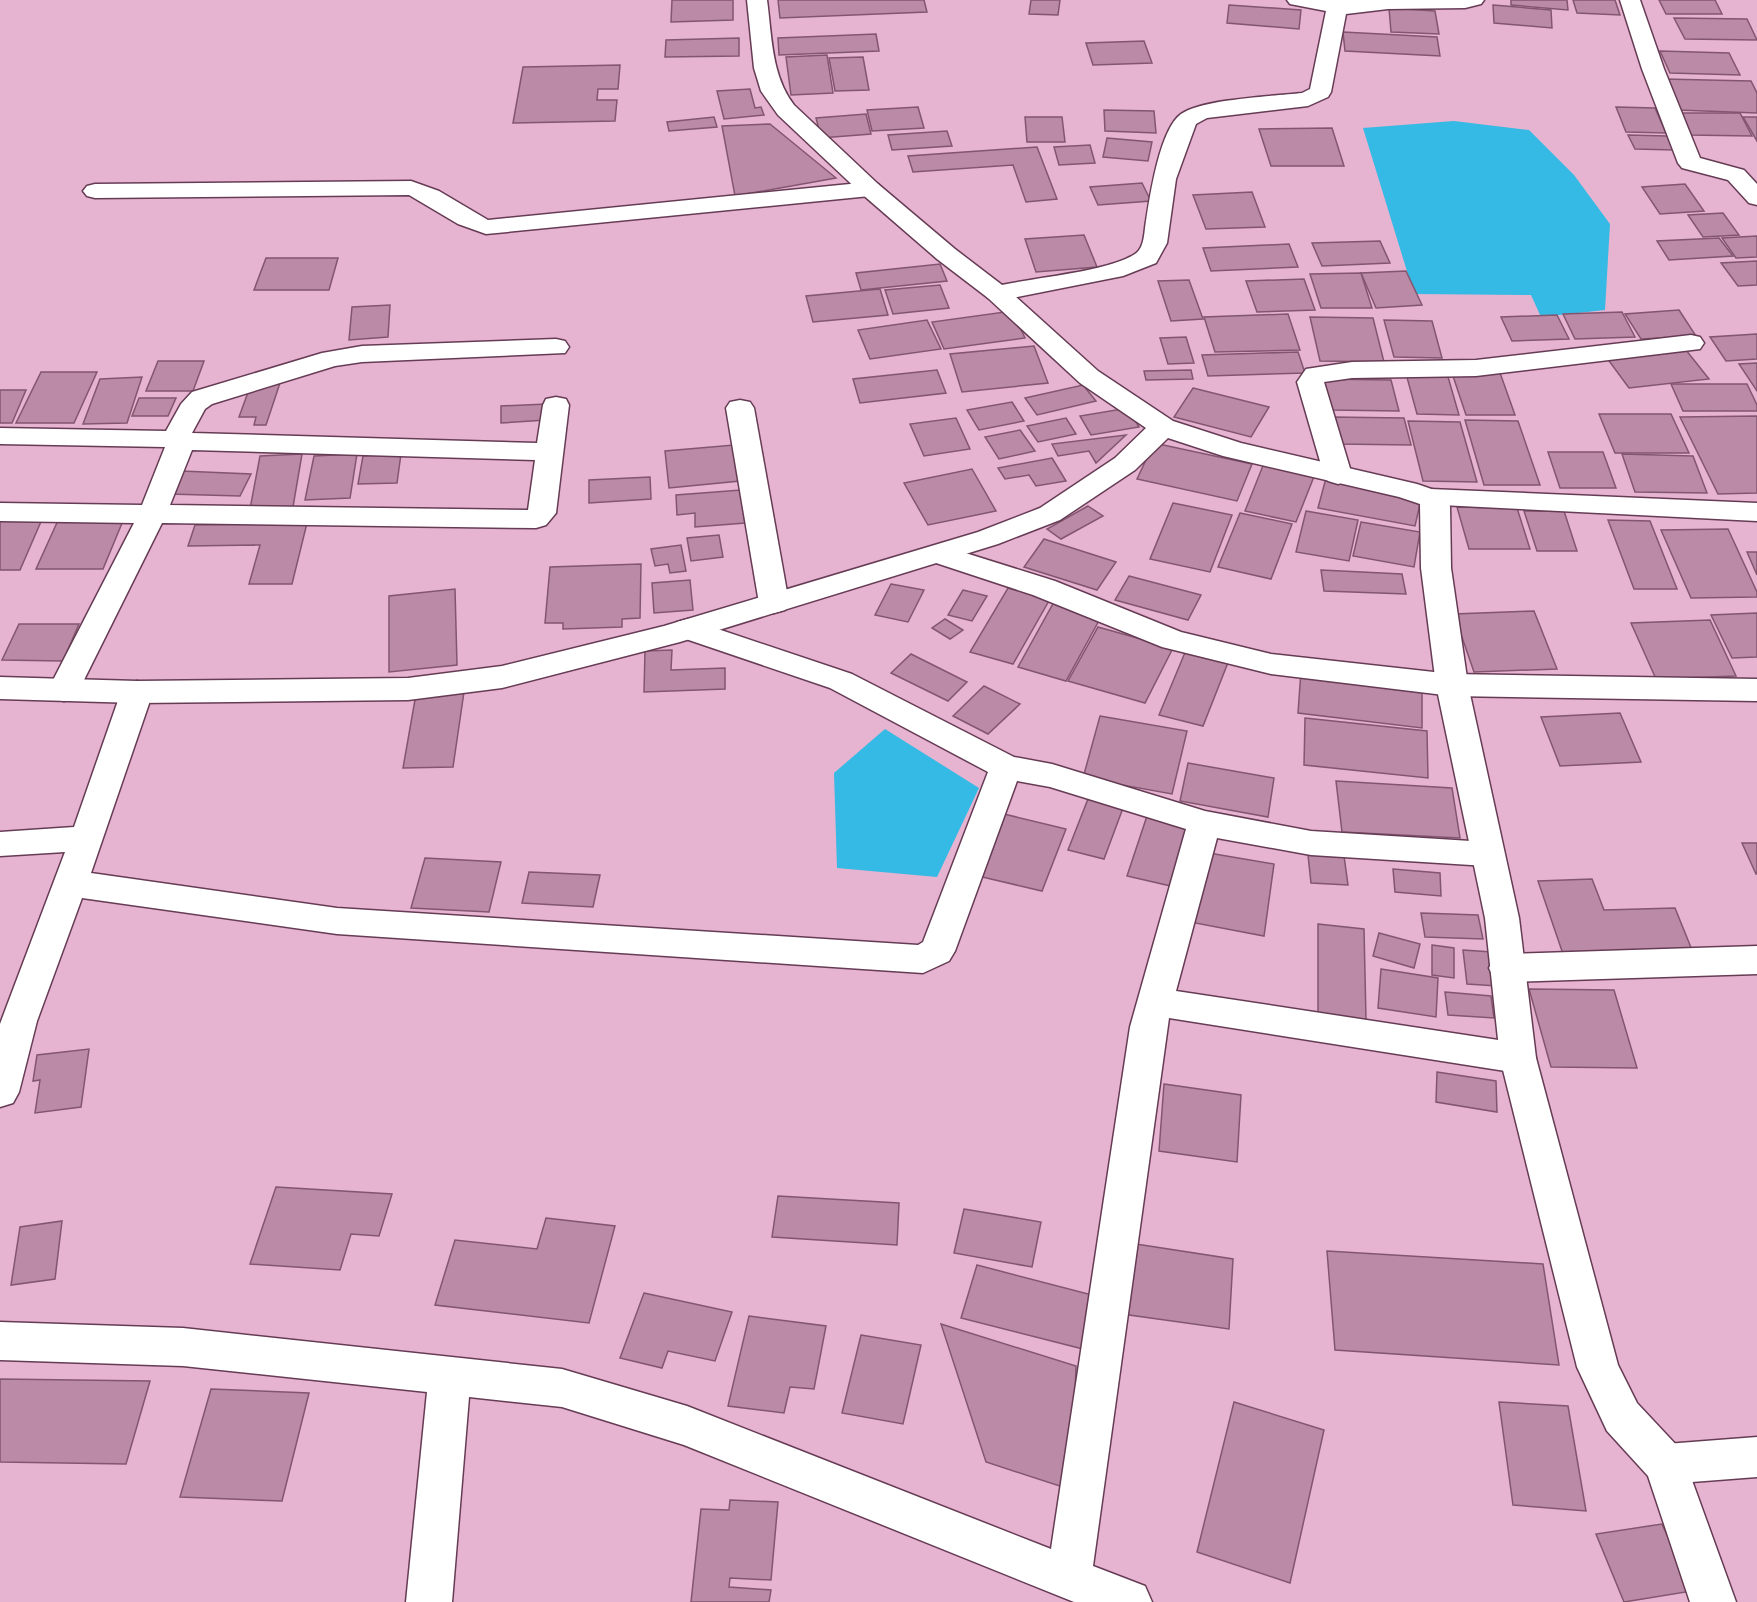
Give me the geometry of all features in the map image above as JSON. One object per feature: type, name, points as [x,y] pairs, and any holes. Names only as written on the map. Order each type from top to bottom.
[{"type":"street","points":[[757,0],[765,68],[772,91],[786,110],[870,189],[946,254],[997,293],[1089,376],[1163,427],[1233,450],[1407,489],[1430,498],[1757,512]]},
{"type":"street","points":[[1297,0],[1339,7],[1387,1],[1465,2],[1474,0]]},
{"type":"street","points":[[1630,0],[1653,69],[1690,163],[1736,175],[1757,198]]},
{"type":"street","points":[[997,293],[1124,268],[1147,258],[1155,243],[1164,179],[1181,128],[1188,118],[1202,112],[1308,99],[1320,92],[1334,11],[1339,7]]},
{"type":"street","points":[[95,191],[411,188],[423,191],[473,224],[486,227],[870,189]]},
{"type":"street","points":[[1338,475],[1310,382],[1315,375],[1352,370],[1476,368],[1691,343]]},
{"type":"street","points":[[176,441],[194,405],[202,398],[331,358],[362,354],[556,347]]},
{"type":"street","points":[[0,512],[536,519],[542,513],[556,405]]},
{"type":"street","points":[[740,408],[774,603]]},
{"type":"street","points":[[0,688],[137,692],[408,689],[502,676],[688,629],[940,554],[1050,514],[1125,464],[1163,427]]},
{"type":"street","points":[[0,436],[550,453]]},
{"type":"street","points":[[64,690],[152,515],[180,445],[176,441]]},
{"type":"street","points":[[1430,498],[1436,506],[1436,568],[1452,685],[1502,918],[1518,1058],[1598,1368],[1622,1417],[1666,1464],[1713,1602]]},
{"type":"street","points":[[940,554],[1044,588],[1173,640],[1293,668],[1452,685],[1757,690]]},
{"type":"street","points":[[688,629],[842,681],[1006,767],[1052,776],[1204,823],[1311,843],[1487,854]]},
{"type":"street","points":[[0,1092],[6,1044],[87,838],[137,692]]},
{"type":"street","points":[[69,883],[337,921],[923,959],[937,951],[1006,767]]},
{"type":"street","points":[[1069,1577],[1144,1054],[1154,1002],[1204,823]]},
{"type":"street","points":[[0,844],[87,838]]},
{"type":"street","points":[[1507,968],[1757,960]]},
{"type":"street","points":[[1154,1002],[1518,1058]]},
{"type":"street","points":[[0,1341],[183,1347],[562,1388],[634,1408],[687,1426],[1129,1602]]},
{"type":"street","points":[[429,1602],[450,1377]]},
{"type":"street","points":[[1666,1464],[1757,1457]]},
{"type":"water","points":[[1454,121],[1529,130],[1574,175],[1610,224],[1605,310],[1541,317],[1531,295],[1414,294],[1363,128]]},
{"type":"water","points":[[885,729],[979,788],[937,877],[837,868],[834,773]]},
{"type":"building","points":[[672,0],[733,0],[733,20],[671,22]]},
{"type":"building","points":[[778,0],[924,0],[927,12],[780,18]]},
{"type":"building","points":[[1031,0],[1060,0],[1058,15],[1029,14]]},
{"type":"building","points":[[1511,0],[1567,0],[1568,10],[1511,5]]},
{"type":"building","points":[[1573,0],[1615,0],[1620,15],[1577,13]]},
{"type":"building","points":[[1659,0],[1715,0],[1722,14],[1666,14]]},
{"type":"building","points":[[1229,5],[1301,10],[1299,29],[1227,23]]},
{"type":"building","points":[[1493,5],[1551,10],[1552,28],[1494,23]]},
{"type":"building","points":[[1389,8],[1435,11],[1439,34],[1391,32]]},
{"type":"building","points":[[1674,18],[1747,19],[1757,40],[1685,39]]},
{"type":"building","points":[[1343,32],[1437,37],[1440,56],[1345,51]]},
{"type":"building","points":[[876,34],[879,51],[779,55],[778,38]]},
{"type":"building","points":[[739,38],[739,56],[665,57],[666,40]]},
{"type":"building","points":[[1144,41],[1152,63],[1093,65],[1086,43]]},
{"type":"building","points":[[1660,51],[1729,53],[1740,75],[1670,73]]},
{"type":"building","points":[[827,55],[833,93],[791,95],[786,57]]},
{"type":"building","points":[[863,57],[869,90],[835,91],[829,58]]},
{"type":"building","points":[[620,65],[618,89],[598,89],[597,100],[617,100],[615,121],[513,123],[523,67]]},
{"type":"building","points":[[1663,79],[1751,81],[1757,93],[1757,113],[1677,110]]},
{"type":"building","points":[[750,89],[755,108],[761,107],[764,115],[724,119],[717,91]]},
{"type":"building","points":[[918,107],[924,128],[872,131],[867,110]]},
{"type":"building","points":[[1616,107],[1655,108],[1666,133],[1626,132]]},
{"type":"building","points":[[1104,110],[1154,111],[1156,133],[1105,131]]},
{"type":"building","points":[[1676,113],[1740,113],[1752,136],[1688,135]]},
{"type":"building","points":[[866,114],[871,134],[821,138],[816,118]]},
{"type":"building","points":[[714,117],[717,127],[669,131],[667,122]]},
{"type":"building","points":[[1025,117],[1062,117],[1065,142],[1027,142]]},
{"type":"building","points":[[1743,117],[1757,117],[1757,141]]},
{"type":"building","points":[[770,124],[836,178],[735,196],[722,126]]},
{"type":"building","points":[[1332,128],[1344,166],[1271,166],[1259,129]]},
{"type":"building","points":[[947,131],[952,146],[892,150],[888,135]]},
{"type":"building","points":[[1628,135],[1667,136],[1674,150],[1635,149]]},
{"type":"building","points":[[1107,138],[1152,142],[1148,161],[1103,157]]},
{"type":"building","points":[[1090,145],[1095,163],[1059,165],[1054,147]]},
{"type":"building","points":[[1037,147],[1057,199],[1026,202],[1013,165],[913,172],[908,156]]},
{"type":"building","points":[[1142,183],[1151,201],[1098,205],[1090,187]]},
{"type":"building","points":[[1685,184],[1704,211],[1660,214],[1642,187]]},
{"type":"building","points":[[1252,192],[1265,227],[1206,229],[1193,195]]},
{"type":"building","points":[[1723,213],[1739,235],[1703,237],[1688,215]]},
{"type":"building","points":[[1084,235],[1097,267],[1036,272],[1025,239]]},
{"type":"building","points":[[1757,236],[1757,257],[1736,258],[1722,238]]},
{"type":"building","points":[[1719,238],[1733,256],[1669,260],[1657,241]]},
{"type":"building","points":[[1380,241],[1390,263],[1322,266],[1312,243]]},
{"type":"building","points":[[1289,244],[1298,267],[1211,271],[1203,248]]},
{"type":"building","points":[[266,258],[338,258],[329,290],[254,290]]},
{"type":"building","points":[[1757,261],[1757,285],[1738,286],[1721,263]]},
{"type":"building","points":[[940,264],[947,281],[861,290],[856,273]]},
{"type":"building","points":[[1406,271],[1422,305],[1376,308],[1361,273]]},
{"type":"building","points":[[1361,273],[1372,308],[1321,308],[1310,274]]},
{"type":"building","points":[[1304,279],[1315,310],[1257,312],[1246,281]]},
{"type":"building","points":[[1189,280],[1203,319],[1171,321],[1158,281]]},
{"type":"building","points":[[940,285],[949,308],[893,314],[885,290]]},
{"type":"building","points":[[880,289],[888,315],[813,322],[806,296]]},
{"type":"building","points":[[390,305],[388,337],[349,340],[352,307]]},
{"type":"building","points":[[1679,310],[1696,336],[1641,339],[1625,314]]},
{"type":"building","points":[[1012,311],[1025,338],[944,349],[932,322]]},
{"type":"building","points":[[1622,312],[1635,337],[1575,339],[1563,314]]},
{"type":"building","points":[[1288,314],[1300,350],[1215,352],[1204,317]]},
{"type":"building","points":[[1557,315],[1569,339],[1512,341],[1501,317]]},
{"type":"building","points":[[1310,317],[1373,318],[1384,362],[1320,361]]},
{"type":"building","points":[[927,320],[941,349],[870,359],[858,330]]},
{"type":"building","points":[[1384,320],[1432,321],[1442,358],[1394,357]]},
{"type":"building","points":[[1757,334],[1757,359],[1726,361],[1710,337]]},
{"type":"building","points":[[1186,337],[1194,363],[1168,364],[1160,338]]},
{"type":"building","points":[[1682,345],[1709,379],[1629,388],[1604,354]]},
{"type":"building","points":[[1034,346],[1048,383],[962,392],[950,354]]},
{"type":"building","points":[[1298,352],[1305,373],[1208,376],[1202,355]]},
{"type":"building","points":[[158,361],[204,361],[193,391],[146,391]]},
{"type":"building","points":[[1757,363],[1757,391],[1739,364]]},
{"type":"building","points":[[937,370],[946,393],[860,403],[853,379]]},
{"type":"building","points":[[1191,370],[1193,379],[1146,380],[1144,371]]},
{"type":"building","points":[[1405,370],[1446,370],[1459,415],[1417,414]]},
{"type":"building","points":[[1451,370],[1499,370],[1515,415],[1466,415]]},
{"type":"building","points":[[41,372],[97,372],[74,423],[16,423]]},
{"type":"building","points":[[142,377],[127,423],[83,424],[100,379]]},
{"type":"building","points":[[1323,379],[1391,380],[1399,411],[1330,410]]},
{"type":"building","points":[[280,383],[266,425],[254,425],[256,417],[239,417],[251,384]]},
{"type":"building","points":[[1671,384],[1747,384],[1757,405],[1757,411],[1683,411]]},
{"type":"building","points":[[1083,385],[1096,401],[1037,415],[1025,398]]},
{"type":"building","points":[[1193,388],[1269,407],[1251,437],[1174,417]]},
{"type":"building","points":[[0,390],[26,390],[12,423],[0,423]]},
{"type":"building","points":[[139,398],[176,398],[168,416],[132,416]]},
{"type":"building","points":[[1012,402],[1024,421],[979,430],[967,410]]},
{"type":"building","points":[[546,404],[546,420],[501,423],[501,406]]},
{"type":"building","points":[[1128,408],[1139,427],[1091,435],[1080,416]]},
{"type":"building","points":[[1599,414],[1671,414],[1689,453],[1615,453]]},
{"type":"building","points":[[1757,416],[1757,493],[1718,494],[1680,417]]},
{"type":"building","points":[[1332,417],[1404,418],[1411,445],[1338,444]]},
{"type":"building","points":[[956,418],[970,449],[924,456],[910,424]]},
{"type":"building","points":[[1066,418],[1076,434],[1038,442],[1027,426]]},
{"type":"building","points":[[1465,420],[1518,421],[1540,485],[1484,485]]},
{"type":"building","points":[[1408,421],[1460,422],[1477,482],[1423,481]]},
{"type":"building","points":[[1020,430],[1035,451],[999,459],[985,437]]},
{"type":"building","points":[[1126,435],[1096,463],[1089,451],[1058,456],[1052,444]]},
{"type":"building","points":[[1154,443],[1252,464],[1237,501],[1137,479]]},
{"type":"building","points":[[734,445],[740,481],[669,488],[665,451]]},
{"type":"building","points":[[1548,452],[1603,452],[1616,488],[1560,488]]},
{"type":"building","points":[[302,454],[293,507],[250,509],[260,456]]},
{"type":"building","points":[[357,454],[350,498],[305,500],[314,456]]},
{"type":"building","points":[[401,454],[397,483],[358,484],[363,456]]},
{"type":"building","points":[[1622,454],[1693,456],[1707,493],[1635,492]]},
{"type":"building","points":[[1052,458],[1066,481],[1036,486],[1029,475],[1005,479],[998,468]]},
{"type":"building","points":[[1264,463],[1315,474],[1296,522],[1245,511]]},
{"type":"building","points":[[972,469],[996,511],[928,525],[904,483]]},
{"type":"building","points":[[181,471],[251,474],[240,496],[169,494]]},
{"type":"building","points":[[650,477],[651,499],[589,503],[589,480]]},
{"type":"building","points":[[1326,478],[1422,495],[1415,526],[1318,508]]},
{"type":"building","points":[[741,490],[745,523],[695,527],[695,513],[677,515],[676,495]]},
{"type":"building","points":[[1173,503],[1232,515],[1210,572],[1150,559]]},
{"type":"building","points":[[1088,506],[1103,516],[1061,539],[1047,529]]},
{"type":"building","points":[[1457,507],[1517,508],[1530,549],[1469,549]]},
{"type":"building","points":[[1306,511],[1358,520],[1349,561],[1296,552]]},
{"type":"building","points":[[1524,511],[1564,511],[1577,551],[1537,551]]},
{"type":"building","points":[[1240,513],[1292,524],[1271,579],[1218,567]]},
{"type":"building","points":[[60,516],[125,516],[103,569],[36,569]]},
{"type":"building","points":[[43,517],[20,570],[0,570],[0,518]]},
{"type":"building","points":[[1608,520],[1650,521],[1677,589],[1634,589]]},
{"type":"building","points":[[1361,522],[1420,532],[1414,567],[1353,556]]},
{"type":"building","points":[[307,523],[292,584],[249,584],[260,545],[188,546],[195,525]]},
{"type":"building","points":[[1728,529],[1757,592],[1757,597],[1691,598],[1661,530]]},
{"type":"building","points":[[719,535],[723,557],[691,561],[687,538]]},
{"type":"building","points":[[1044,539],[1116,562],[1097,590],[1024,567]]},
{"type":"building","points":[[681,545],[686,571],[670,573],[668,564],[655,566],[651,549]]},
{"type":"building","points":[[1747,552],[1757,552],[1757,575]]},
{"type":"building","points":[[641,564],[640,618],[622,619],[622,627],[563,629],[563,623],[545,623],[550,567]]},
{"type":"building","points":[[1321,570],[1402,574],[1406,594],[1324,591]]},
{"type":"building","points":[[1129,576],[1201,595],[1188,620],[1115,600]]},
{"type":"building","points":[[690,580],[693,610],[654,613],[652,583]]},
{"type":"building","points":[[891,584],[924,590],[908,622],[875,615]]},
{"type":"building","points":[[1008,588],[1050,599],[1013,664],[970,652]]},
{"type":"building","points":[[455,589],[457,665],[389,672],[389,596]]},
{"type":"building","points":[[963,590],[987,596],[972,621],[948,615]]},
{"type":"building","points":[[1054,602],[1102,615],[1066,681],[1018,667]]},
{"type":"building","points":[[1534,611],[1557,669],[1474,672],[1454,614]]},
{"type":"building","points":[[1757,613],[1757,657],[1732,658],[1711,615]]},
{"type":"building","points":[[945,619],[963,630],[950,639],[932,628]]},
{"type":"building","points":[[1710,620],[1736,676],[1656,679],[1631,623]]},
{"type":"building","points":[[19,624],[79,624],[63,661],[2,660]]},
{"type":"building","points":[[1098,627],[1173,648],[1145,703],[1068,681]]},
{"type":"building","points":[[672,650],[671,670],[725,668],[725,689],[644,692],[645,651]]},
{"type":"building","points":[[1186,650],[1229,660],[1203,726],[1159,715]]},
{"type":"building","points":[[911,654],[967,682],[948,701],[891,673]]},
{"type":"building","points":[[1301,671],[1422,685],[1422,728],[1298,713]]},
{"type":"building","points":[[984,686],[1020,704],[988,734],[953,716]]},
{"type":"building","points":[[464,692],[453,767],[403,768],[416,694]]},
{"type":"building","points":[[1620,713],[1641,762],[1560,766],[1541,717]]},
{"type":"building","points":[[1100,716],[1187,731],[1172,794],[1083,778]]},
{"type":"building","points":[[1305,718],[1427,731],[1428,778],[1304,765]]},
{"type":"building","points":[[1188,763],[1274,778],[1268,817],[1180,801]]},
{"type":"building","points":[[1336,781],[1452,788],[1460,838],[1342,832]]},
{"type":"building","points":[[1088,799],[1123,808],[1104,859],[1068,850]]},
{"type":"building","points":[[1004,814],[1066,829],[1042,891],[978,876]]},
{"type":"building","points":[[1147,816],[1189,826],[1171,886],[1127,876]]},
{"type":"building","points":[[1742,843],[1757,843],[1757,874],[1756,874]]},
{"type":"building","points":[[1203,852],[1274,864],[1264,936],[1190,922]]},
{"type":"building","points":[[1308,855],[1344,856],[1348,885],[1311,883]]},
{"type":"building","points":[[425,858],[501,862],[489,912],[411,908]]},
{"type":"building","points":[[1393,869],[1440,873],[1441,896],[1395,892]]},
{"type":"building","points":[[529,872],[600,875],[593,907],[522,903]]},
{"type":"building","points":[[1592,879],[1604,910],[1675,908],[1692,950],[1563,954],[1538,881]]},
{"type":"building","points":[[1421,913],[1478,915],[1483,939],[1425,937]]},
{"type":"building","points":[[1318,924],[1364,929],[1366,1020],[1318,1015]]},
{"type":"building","points":[[1379,933],[1420,944],[1414,968],[1373,956]]},
{"type":"building","points":[[1432,945],[1454,948],[1454,978],[1432,975]]},
{"type":"building","points":[[1463,950],[1492,952],[1497,986],[1467,984]]},
{"type":"building","points":[[1381,969],[1438,978],[1436,1017],[1378,1008]]},
{"type":"building","points":[[1529,989],[1614,990],[1637,1068],[1551,1067]]},
{"type":"building","points":[[1445,992],[1491,996],[1494,1018],[1448,1015]]},
{"type":"building","points":[[89,1049],[81,1107],[35,1113],[40,1080],[33,1081],[37,1055]]},
{"type":"building","points":[[1437,1072],[1496,1081],[1497,1112],[1436,1102]]},
{"type":"building","points":[[1164,1084],[1241,1095],[1237,1162],[1159,1151]]},
{"type":"building","points":[[276,1187],[392,1194],[379,1236],[351,1234],[340,1270],[250,1264]]},
{"type":"building","points":[[778,1196],[899,1203],[897,1245],[772,1237]]},
{"type":"building","points":[[964,1209],[1041,1222],[1032,1267],[954,1253]]},
{"type":"building","points":[[546,1218],[615,1226],[589,1323],[435,1305],[455,1240],[537,1249]]},
{"type":"building","points":[[62,1221],[55,1279],[11,1285],[20,1227]]},
{"type":"building","points":[[1123,1242],[1233,1259],[1229,1329],[1115,1313]]},
{"type":"building","points":[[1327,1251],[1543,1264],[1559,1365],[1335,1350]]},
{"type":"building","points":[[977,1265],[1096,1296],[1083,1349],[961,1318]]},
{"type":"building","points":[[644,1293],[732,1312],[715,1361],[668,1351],[662,1368],[620,1358]]},
{"type":"building","points":[[749,1316],[826,1326],[814,1389],[790,1387],[784,1413],[728,1406]]},
{"type":"building","points":[[941,1324],[1076,1366],[1072,1490],[986,1462]]},
{"type":"building","points":[[861,1335],[921,1345],[903,1424],[842,1413]]},
{"type":"building","points":[[0,1379],[150,1381],[126,1464],[0,1462]]},
{"type":"building","points":[[211,1389],[309,1393],[282,1501],[180,1497]]},
{"type":"building","points":[[1234,1402],[1324,1430],[1290,1583],[1197,1552]]},
{"type":"building","points":[[1499,1402],[1568,1406],[1586,1511],[1513,1505]]},
{"type":"building","points":[[730,1500],[778,1502],[771,1580],[730,1578],[729,1587],[771,1590],[769,1602],[691,1602],[701,1509],[729,1510]]},
{"type":"building","points":[[1662,1524],[1692,1591],[1624,1602],[1596,1534]]}]
